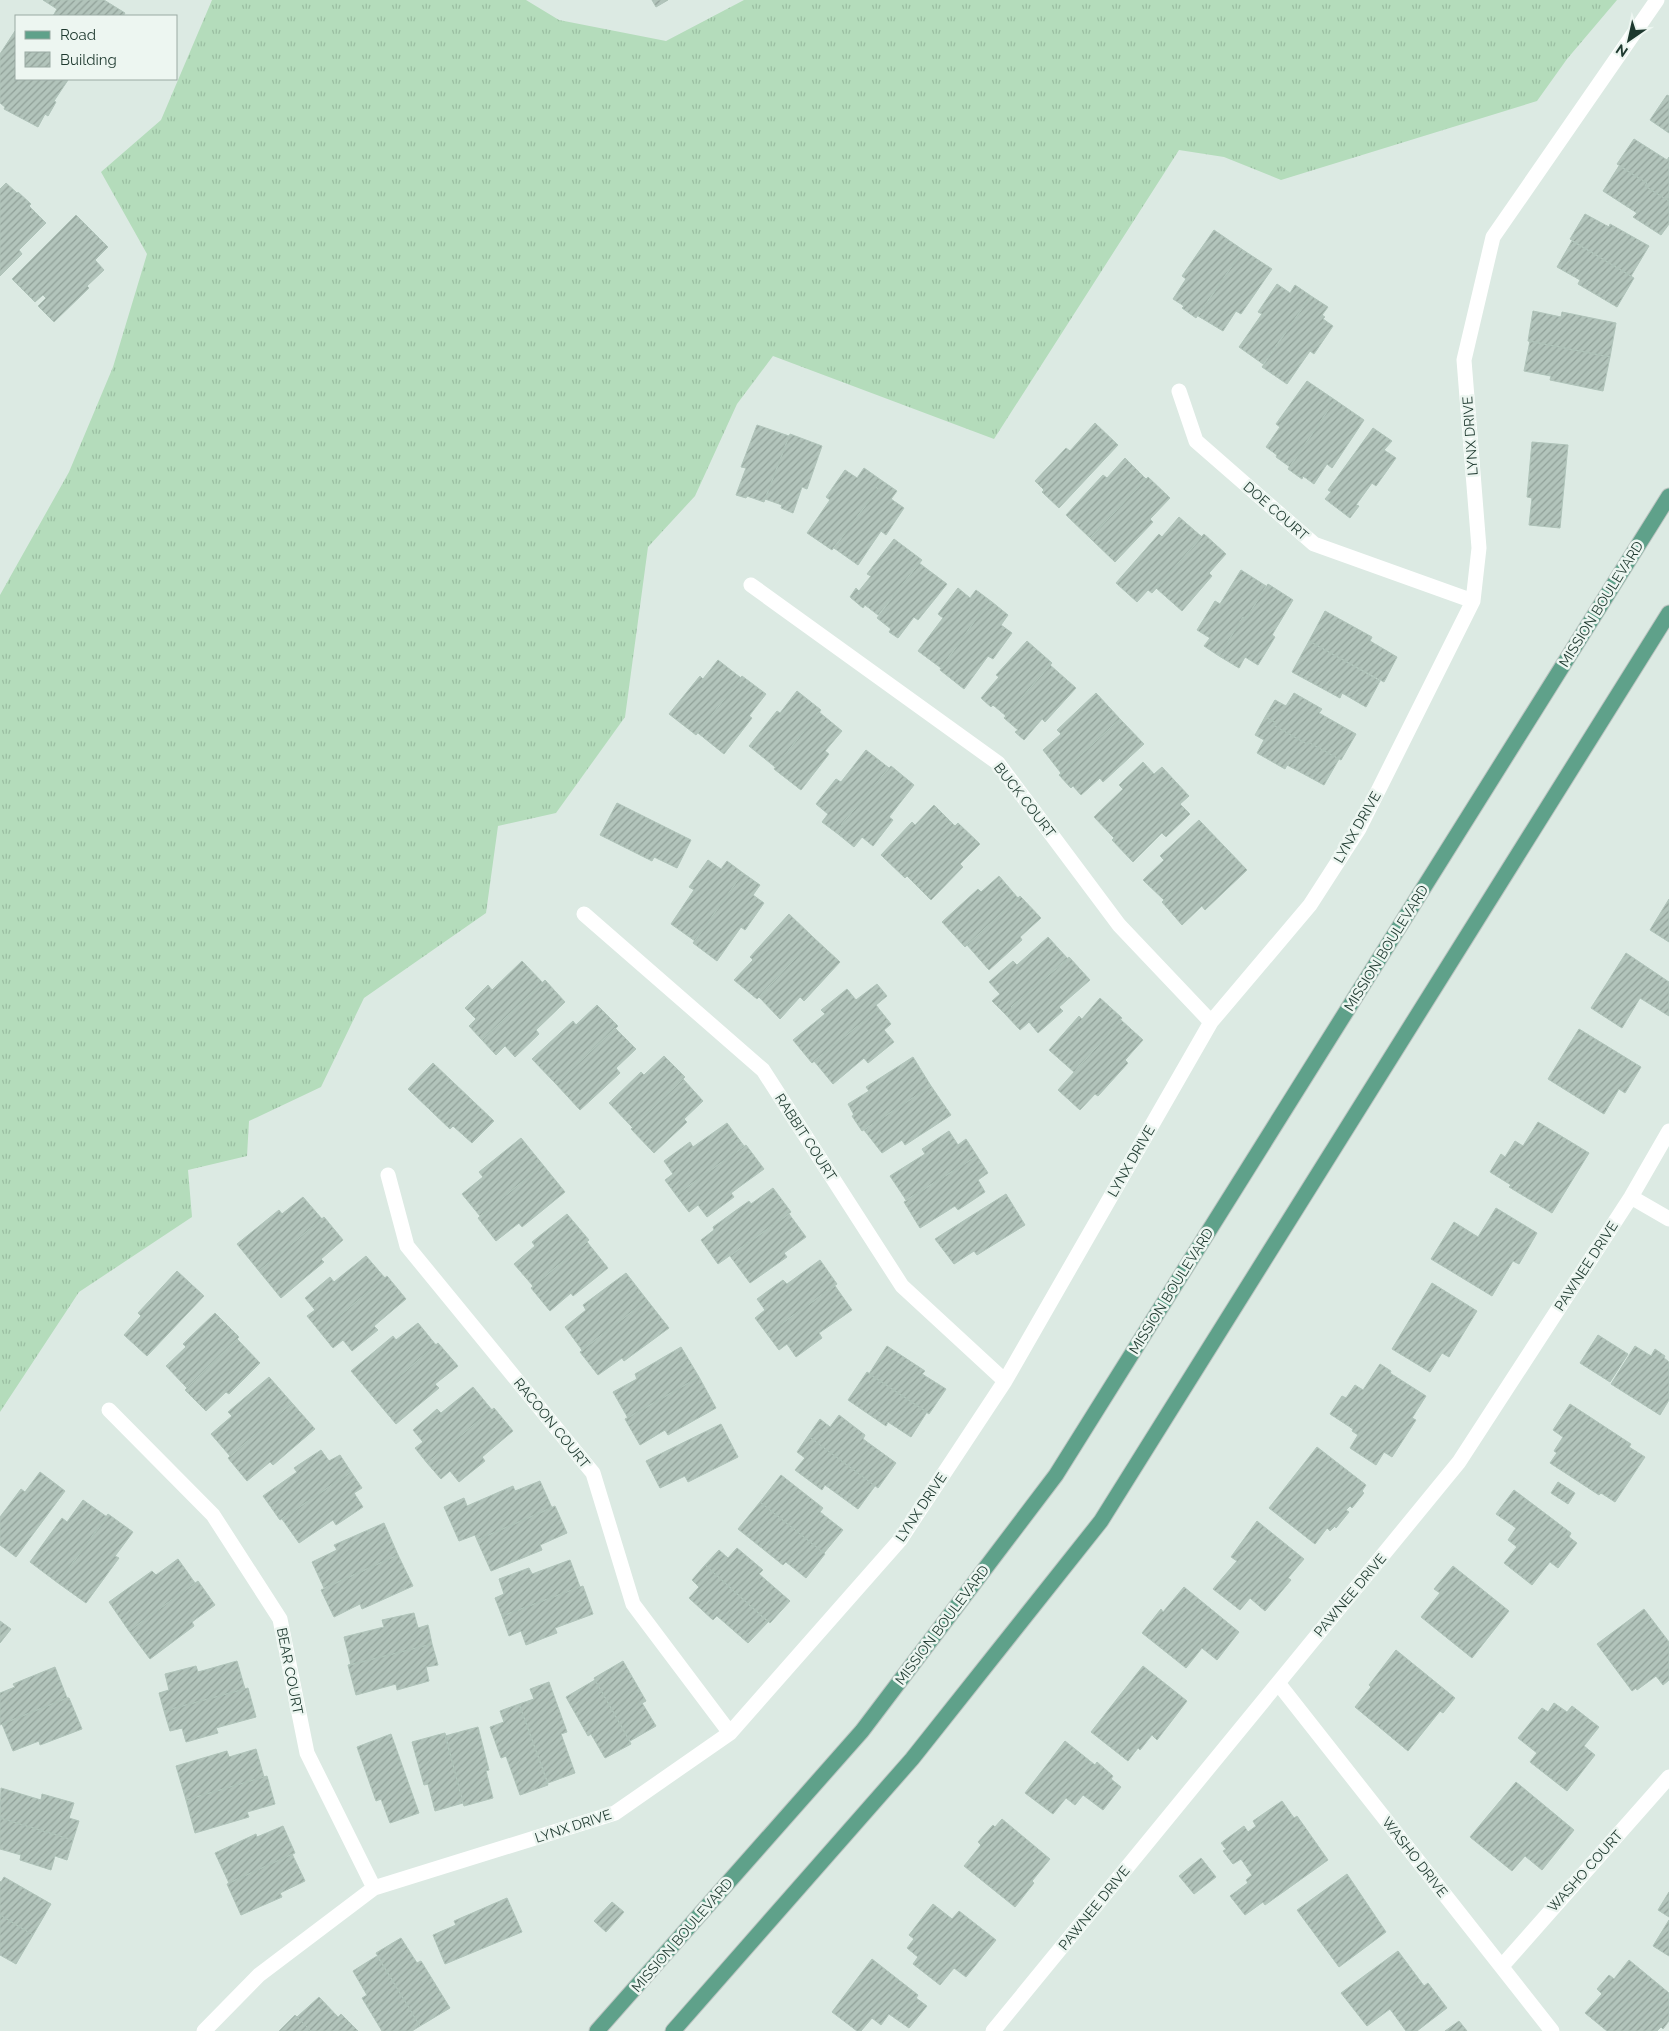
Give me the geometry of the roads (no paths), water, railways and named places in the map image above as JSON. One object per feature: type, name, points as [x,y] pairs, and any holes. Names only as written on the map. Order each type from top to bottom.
[{"type":"main road","name":"MISSION BOULEVARD","points":[[597,2031],[862,1731],[1056,1475],[1669,496]]},
{"type":"main road","points":[[674,2031],[912,1759],[1101,1521],[1669,613]]},
{"type":"street","name":"LYNX DRIVE","points":[[204,2031],[259,1975],[374,1888],[615,1813],[730,1732],[900,1540],[1005,1380],[1211,1022],[1310,905],[1359,829],[1474,601],[1479,548],[1464,360],[1493,237],[1657,0]]},
{"type":"street","name":"DOE COURT","points":[[1179,391],[1196,441],[1314,544],[1474,601]]},
{"type":"street","name":"BUCK COURT","points":[[752,585],[998,763],[1119,925],[1211,1022]]},
{"type":"street","name":"RABBIT COURT","points":[[584,914],[763,1070],[902,1286],[1005,1380]]},
{"type":"street","name":"PAWNEE DRIVE","points":[[993,2031],[1459,1462],[1630,1197],[1669,1130]]},
{"type":"street","name":"RACOON COURT","points":[[388,1175],[407,1246],[593,1473],[633,1604],[730,1732]]},
{"type":"street","points":[[1630,1197],[1669,1219]]},
{"type":"street","name":"BEAR COURT","points":[[109,1410],[213,1516],[280,1619],[307,1753],[374,1888]]},
{"type":"street","name":"WASHO DRIVE","points":[[1278,1683],[1552,2031]]},
{"type":"street","name":"WASHO COURT","points":[[1502,1966],[1669,1777]]}]
